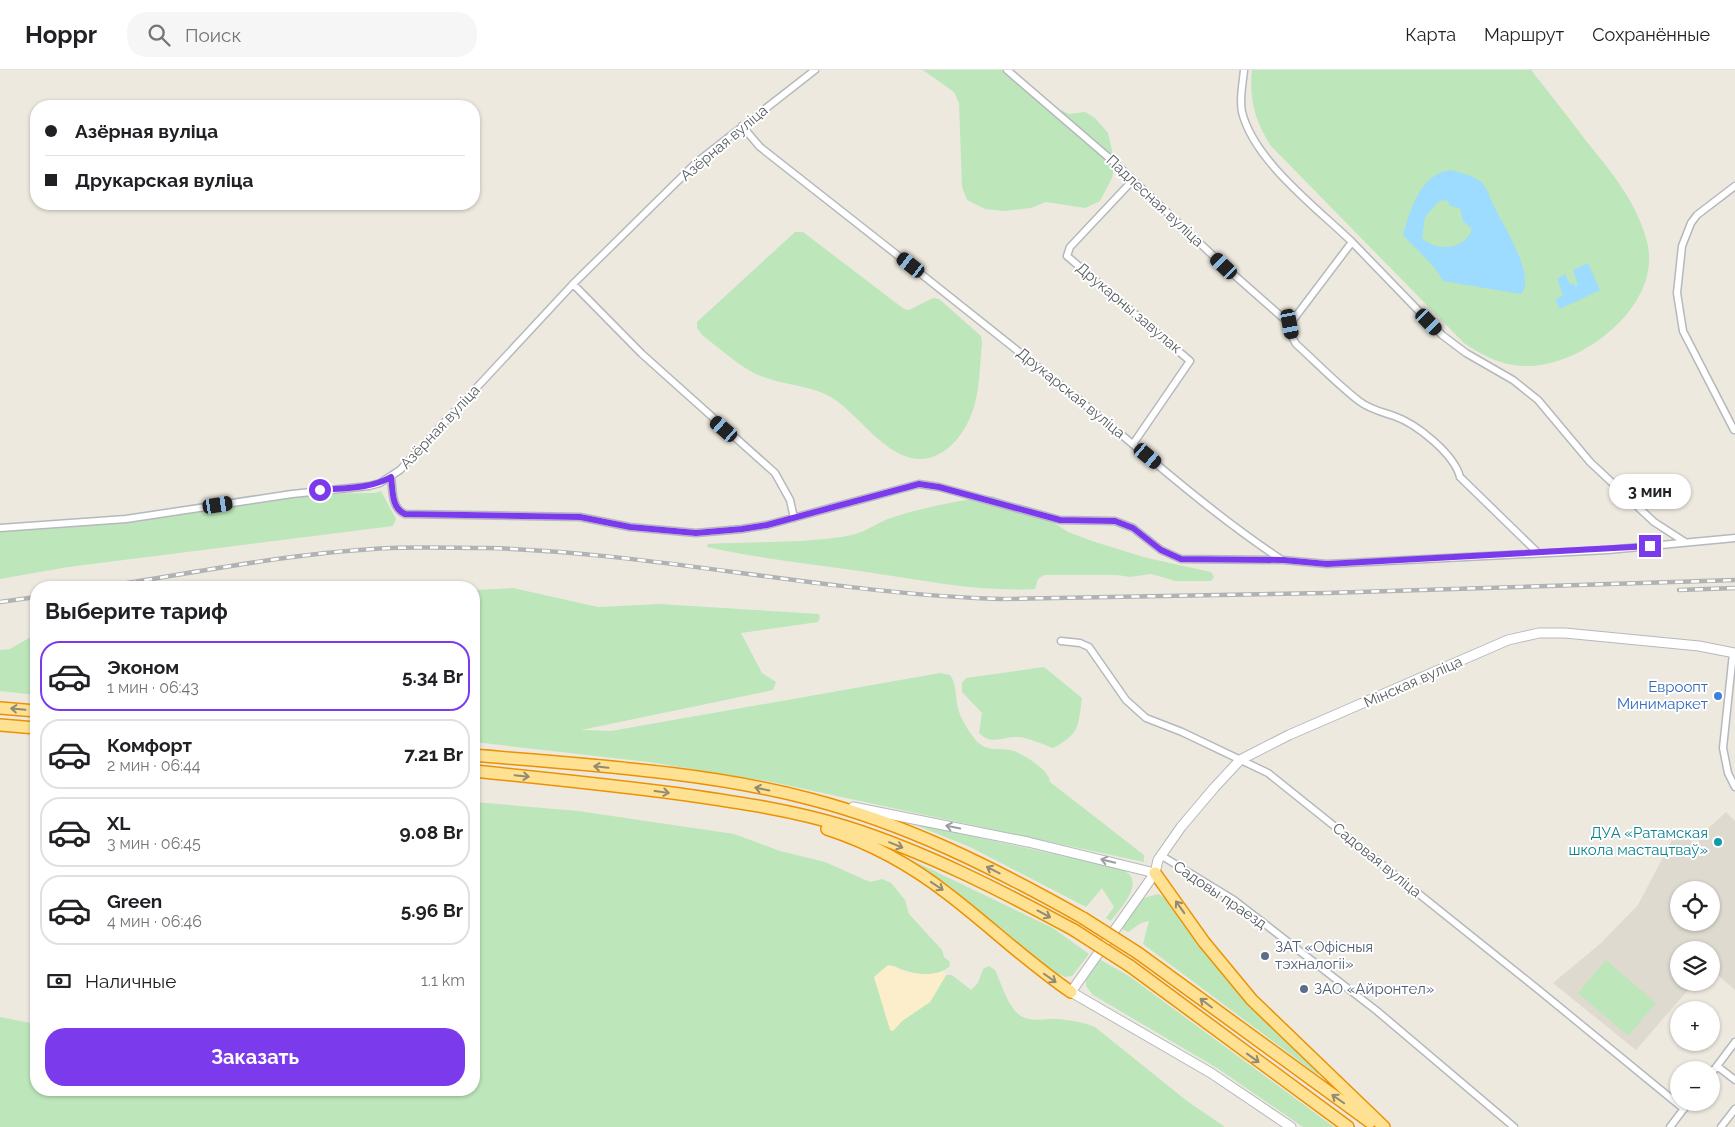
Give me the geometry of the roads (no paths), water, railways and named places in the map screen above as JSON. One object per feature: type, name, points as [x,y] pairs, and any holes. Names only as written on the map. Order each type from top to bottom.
[{"type":"highway","points":[[0,708],[30,710]]},
{"type":"highway","points":[[0,725],[30,728]]},
{"type":"highway","points":[[480,756],[646,772],[755,788],[809,799],[862,814],[958,852],[1083,918],[1138,953],[1378,1127]]},
{"type":"highway","points":[[480,772],[728,801],[838,825],[892,843],[969,876],[1074,930],[1130,966],[1348,1127]]},
{"type":"highway","points":[[766,808],[859,840],[890,855],[947,893],[1019,954],[1071,992]]},
{"type":"highway","points":[[1155,873],[1204,942],[1252,1000],[1384,1127]]},
{"type":"street","name":"Азёрная вуліца","points":[[0,528],[126,519],[292,494],[369,486],[391,477],[400,470],[573,284],[697,162],[815,70]]},
{"type":"street","name":"Падлесная вуліца","points":[[1007,70],[1133,180],[1224,266],[1290,324],[1292,337],[1296,344],[1360,402],[1376,411],[1396,416],[1428,436],[1457,466],[1460,477],[1537,552]]},
{"type":"street","points":[[1244,70],[1242,111],[1259,147],[1277,170],[1352,242],[1442,336],[1466,354],[1512,380],[1538,400],[1590,462],[1654,522],[1686,542]]},
{"type":"street","name":"Друкарская вуліца","points":[[742,126],[760,147],[1134,444],[1250,539],[1283,560],[1327,564],[1537,552],[1608,550],[1735,538]]},
{"type":"street","name":"Друкарны завулак","points":[[1133,180],[1070,247],[1067,256],[1190,360],[1134,444]]},
{"type":"street","points":[[1735,186],[1697,215],[1691,223],[1682,246],[1677,293],[1683,331],[1735,430]]},
{"type":"street","points":[[1290,324],[1352,242]]},
{"type":"street","points":[[573,284],[642,354],[775,473],[790,500],[794,518]]},
{"type":"street","points":[[391,477],[395,506],[398,511],[405,514],[580,517],[630,527],[696,533],[742,529],[794,518],[919,484],[939,487],[1060,520],[1115,521],[1133,528],[1161,550],[1181,559],[1283,560]]},
{"type":"street","name":"Мінская вуліца","points":[[1071,992],[1155,873],[1162,856],[1198,806],[1240,760],[1289,735],[1500,644],[1529,635],[1565,633],[1692,646],[1734,653]]},
{"type":"street","name":"Садовая вуліца","points":[[1061,641],[1080,643],[1089,647],[1126,700],[1146,718],[1268,773],[1548,997],[1670,1097]]},
{"type":"street","points":[[1734,653],[1723,748],[1728,773],[1735,787]]},
{"type":"street","points":[[809,799],[1028,842],[1155,873]]},
{"type":"street","name":"Садовы праезд","points":[[1162,856],[1234,900],[1377,1011],[1514,1127]]},
{"type":"street","points":[[1071,992],[1211,1073],[1291,1127]]},
{"type":"street","points":[[1720,1062],[1735,1042]]},
{"type":"street","points":[[1720,1068],[1735,1080]]},
{"type":"street","points":[[1721,1127],[1735,1109]]},
{"type":"street","points":[[1670,1127],[1682,1111]]},
{"type":"water","points":[[1451,170],[1466,174],[1477,179],[1485,187],[1522,264],[1525,286],[1521,294],[1443,281],[1430,262],[1403,235],[1418,194],[1424,185],[1441,173]],"holes":[[[1447,200],[1450,206],[1460,208],[1463,221],[1472,229],[1469,236],[1457,245],[1450,247],[1435,246],[1422,238],[1425,217],[1439,201]]]},
{"type":"water","points":[[1588,263],[1600,290],[1560,309],[1555,300],[1563,295],[1557,279],[1565,274],[1570,284],[1578,285],[1573,270]]},
{"type":"railway","points":[[140,581],[281,558],[392,548],[488,548],[552,551],[617,557],[872,590],[1001,599],[1327,593],[1735,580]]},
{"type":"railway","points":[[1679,590],[1735,588]]},
{"type":"railway","points":[[0,602],[30,598]]},
{"type":"place","name":"Евроопт Минимаркет","points":[[1718,696]]},
{"type":"place","name":"ДУА «Ратамская школа мастацтваў»","points":[[1718,842]]},
{"type":"place","name":"ЗАТ «Офісныя тэхналогіі»","points":[[1265,956]]},
{"type":"place","name":"ЗАО «Айронтел»","points":[[1304,989]]}]
